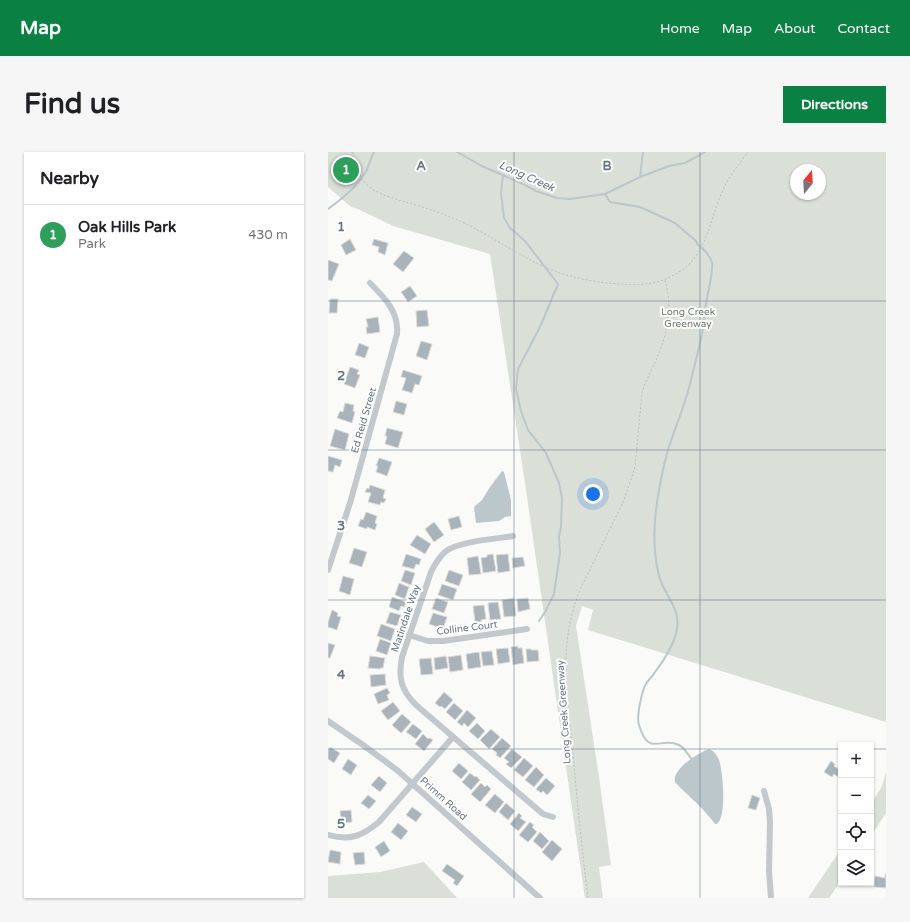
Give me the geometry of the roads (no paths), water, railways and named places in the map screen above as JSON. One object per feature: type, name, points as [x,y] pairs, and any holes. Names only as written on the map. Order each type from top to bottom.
[{"type":"street","name":"Ed Reid Street","points":[[328,570],[350,503],[397,334],[398,326],[394,311],[384,297],[370,284]]},
{"type":"street","name":"Matindale Way","points":[[514,536],[455,546],[446,551],[437,561],[431,572],[402,657],[400,679],[403,689],[416,705],[543,814],[552,817]]},
{"type":"street","points":[[328,548],[335,550]]},
{"type":"street","name":"Colline Court","points":[[409,635],[435,642],[527,629]]},
{"type":"street","name":"Primm Road","points":[[328,721],[363,745],[413,784],[540,898]]},
{"type":"street","points":[[328,835],[339,838],[353,838],[368,831],[379,822],[453,737]]},
{"type":"street","points":[[764,791],[770,822],[769,871],[772,898]]},
{"type":"waterway","points":[[328,209],[357,184],[366,171],[374,152]]},
{"type":"waterway","name":"Long Creek","points":[[457,152],[482,166],[536,191],[557,198],[570,199],[605,194],[640,177],[669,166],[685,163],[705,152]]},
{"type":"waterway","points":[[640,177],[643,152]]},
{"type":"waterway","points":[[503,175],[501,193],[504,218],[510,228],[525,241],[558,284],[540,327],[518,369],[516,389],[521,411],[528,430],[546,453],[559,483],[562,498],[561,527],[559,536],[560,553],[554,594],[539,621]]},
{"type":"waterway","points":[[605,194],[610,202],[640,207],[675,223],[697,242],[697,244],[708,254],[712,263],[700,342],[688,393],[667,453],[657,499],[654,530],[656,561],[659,576],[677,615],[677,629],[669,652],[644,687],[638,716],[639,725],[647,741],[656,744],[672,743],[679,745],[685,750],[693,761]]},
{"type":"place","name":"Oak Hills Park","points":[[346,170]]},
{"type":"park label","name":"Long Creek Greenway","points":[[688,316]]}]
